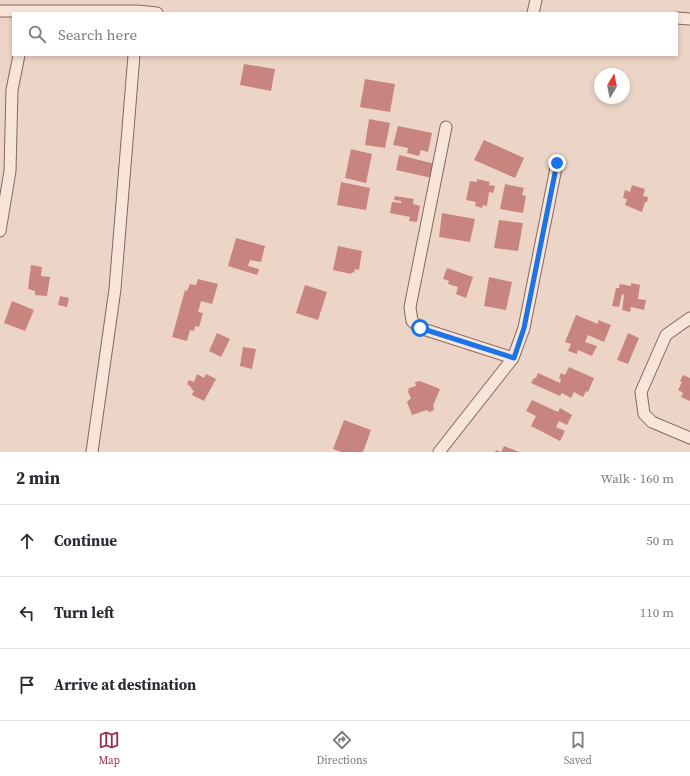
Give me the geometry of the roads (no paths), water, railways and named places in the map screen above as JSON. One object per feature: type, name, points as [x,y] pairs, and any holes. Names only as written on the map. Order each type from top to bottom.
[{"type":"street","points":[[533,12],[536,0]]},
{"type":"street","points":[[0,11],[137,12]]},
{"type":"street","points":[[678,18],[690,19]]},
{"type":"street","points":[[0,232],[10,171],[12,90],[19,56]]},
{"type":"street","points":[[92,452],[115,289],[134,56]]},
{"type":"street","points":[[446,127],[410,307],[412,321],[420,328],[514,358]]},
{"type":"street","points":[[439,452],[514,358],[524,328],[557,163]]},
{"type":"street","points":[[690,318],[666,335],[641,392],[644,414],[652,422],[690,438]]}]
